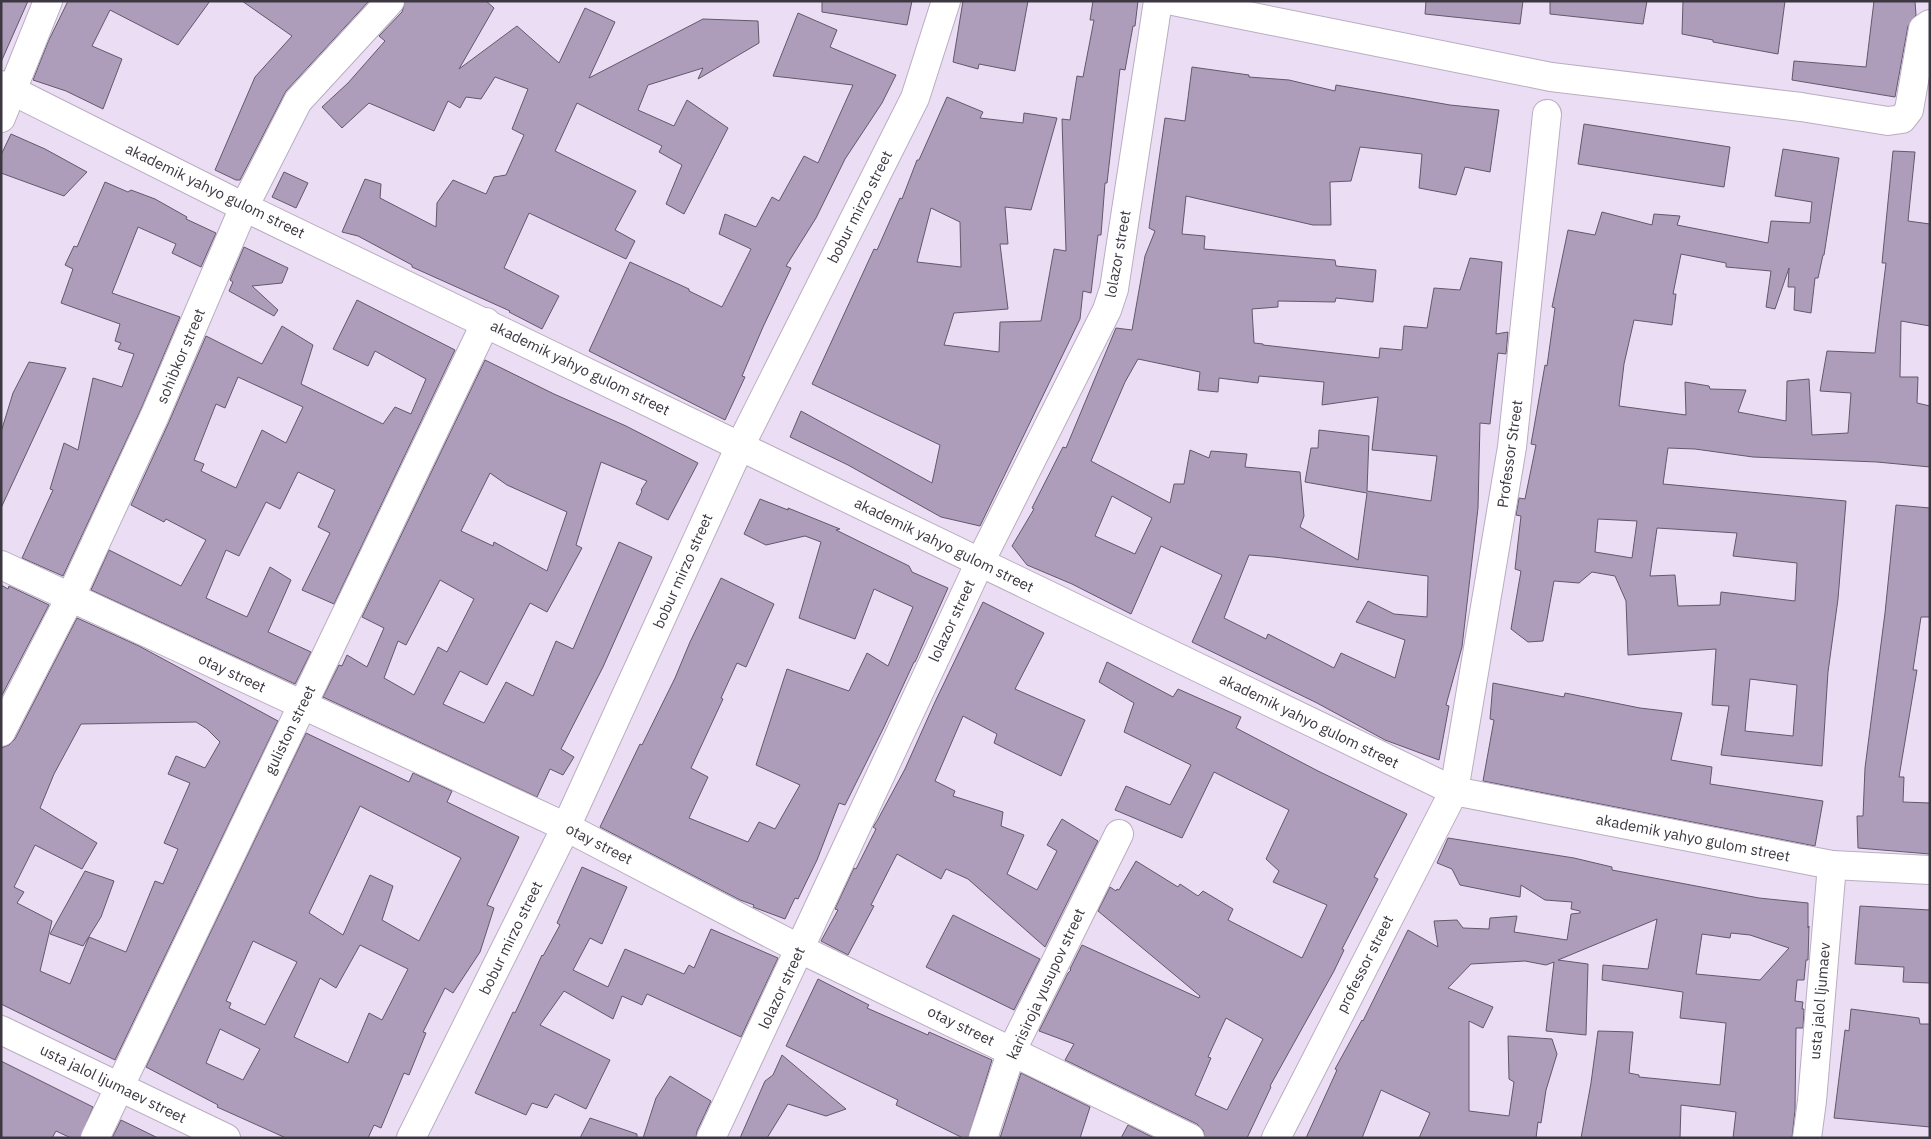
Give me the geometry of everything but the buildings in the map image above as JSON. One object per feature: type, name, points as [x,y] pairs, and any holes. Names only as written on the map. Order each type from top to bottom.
[{"type":"street","points":[[1,118],[7,88],[48,1]]},
{"type":"street","name":"sohibkor street","points":[[1,732],[70,598],[155,415],[244,207],[298,101],[390,1]]},
{"type":"street","name":"bobur mirzo street","points":[[412,1138],[566,827],[740,446],[915,98],[946,1]]},
{"type":"street","name":"lolazor street","points":[[711,1138],[980,562],[1107,310],[1114,289],[1158,1]]},
{"type":"street","points":[[1173,1],[1550,78],[1801,107],[1888,121],[1902,119],[1909,110],[1923,29],[1930,24]]},
{"type":"street","name":"akademik yahyo gulom street","points":[[7,88],[244,207],[486,322],[1454,791],[1832,865],[1930,870]]},
{"type":"street","name":"Professor Street","points":[[1454,791],[1512,447],[1547,114]]},
{"type":"street","name":"guliston street","points":[[95,1138],[486,322]]},
{"type":"street","name":"otay street","points":[[1,565],[566,827],[800,948],[1190,1138]]},
{"type":"street","name":"professor street","points":[[1276,1138],[1454,791]]},
{"type":"street","name":"karisiroja yusupov street","points":[[983,1138],[1012,1050],[1119,834]]},
{"type":"street","name":"usta jalol ljumaev","points":[[1806,1138],[1812,1101],[1832,865]]},
{"type":"street","name":"usta jalol ljumaev street","points":[[1,1030],[226,1138]]}]
